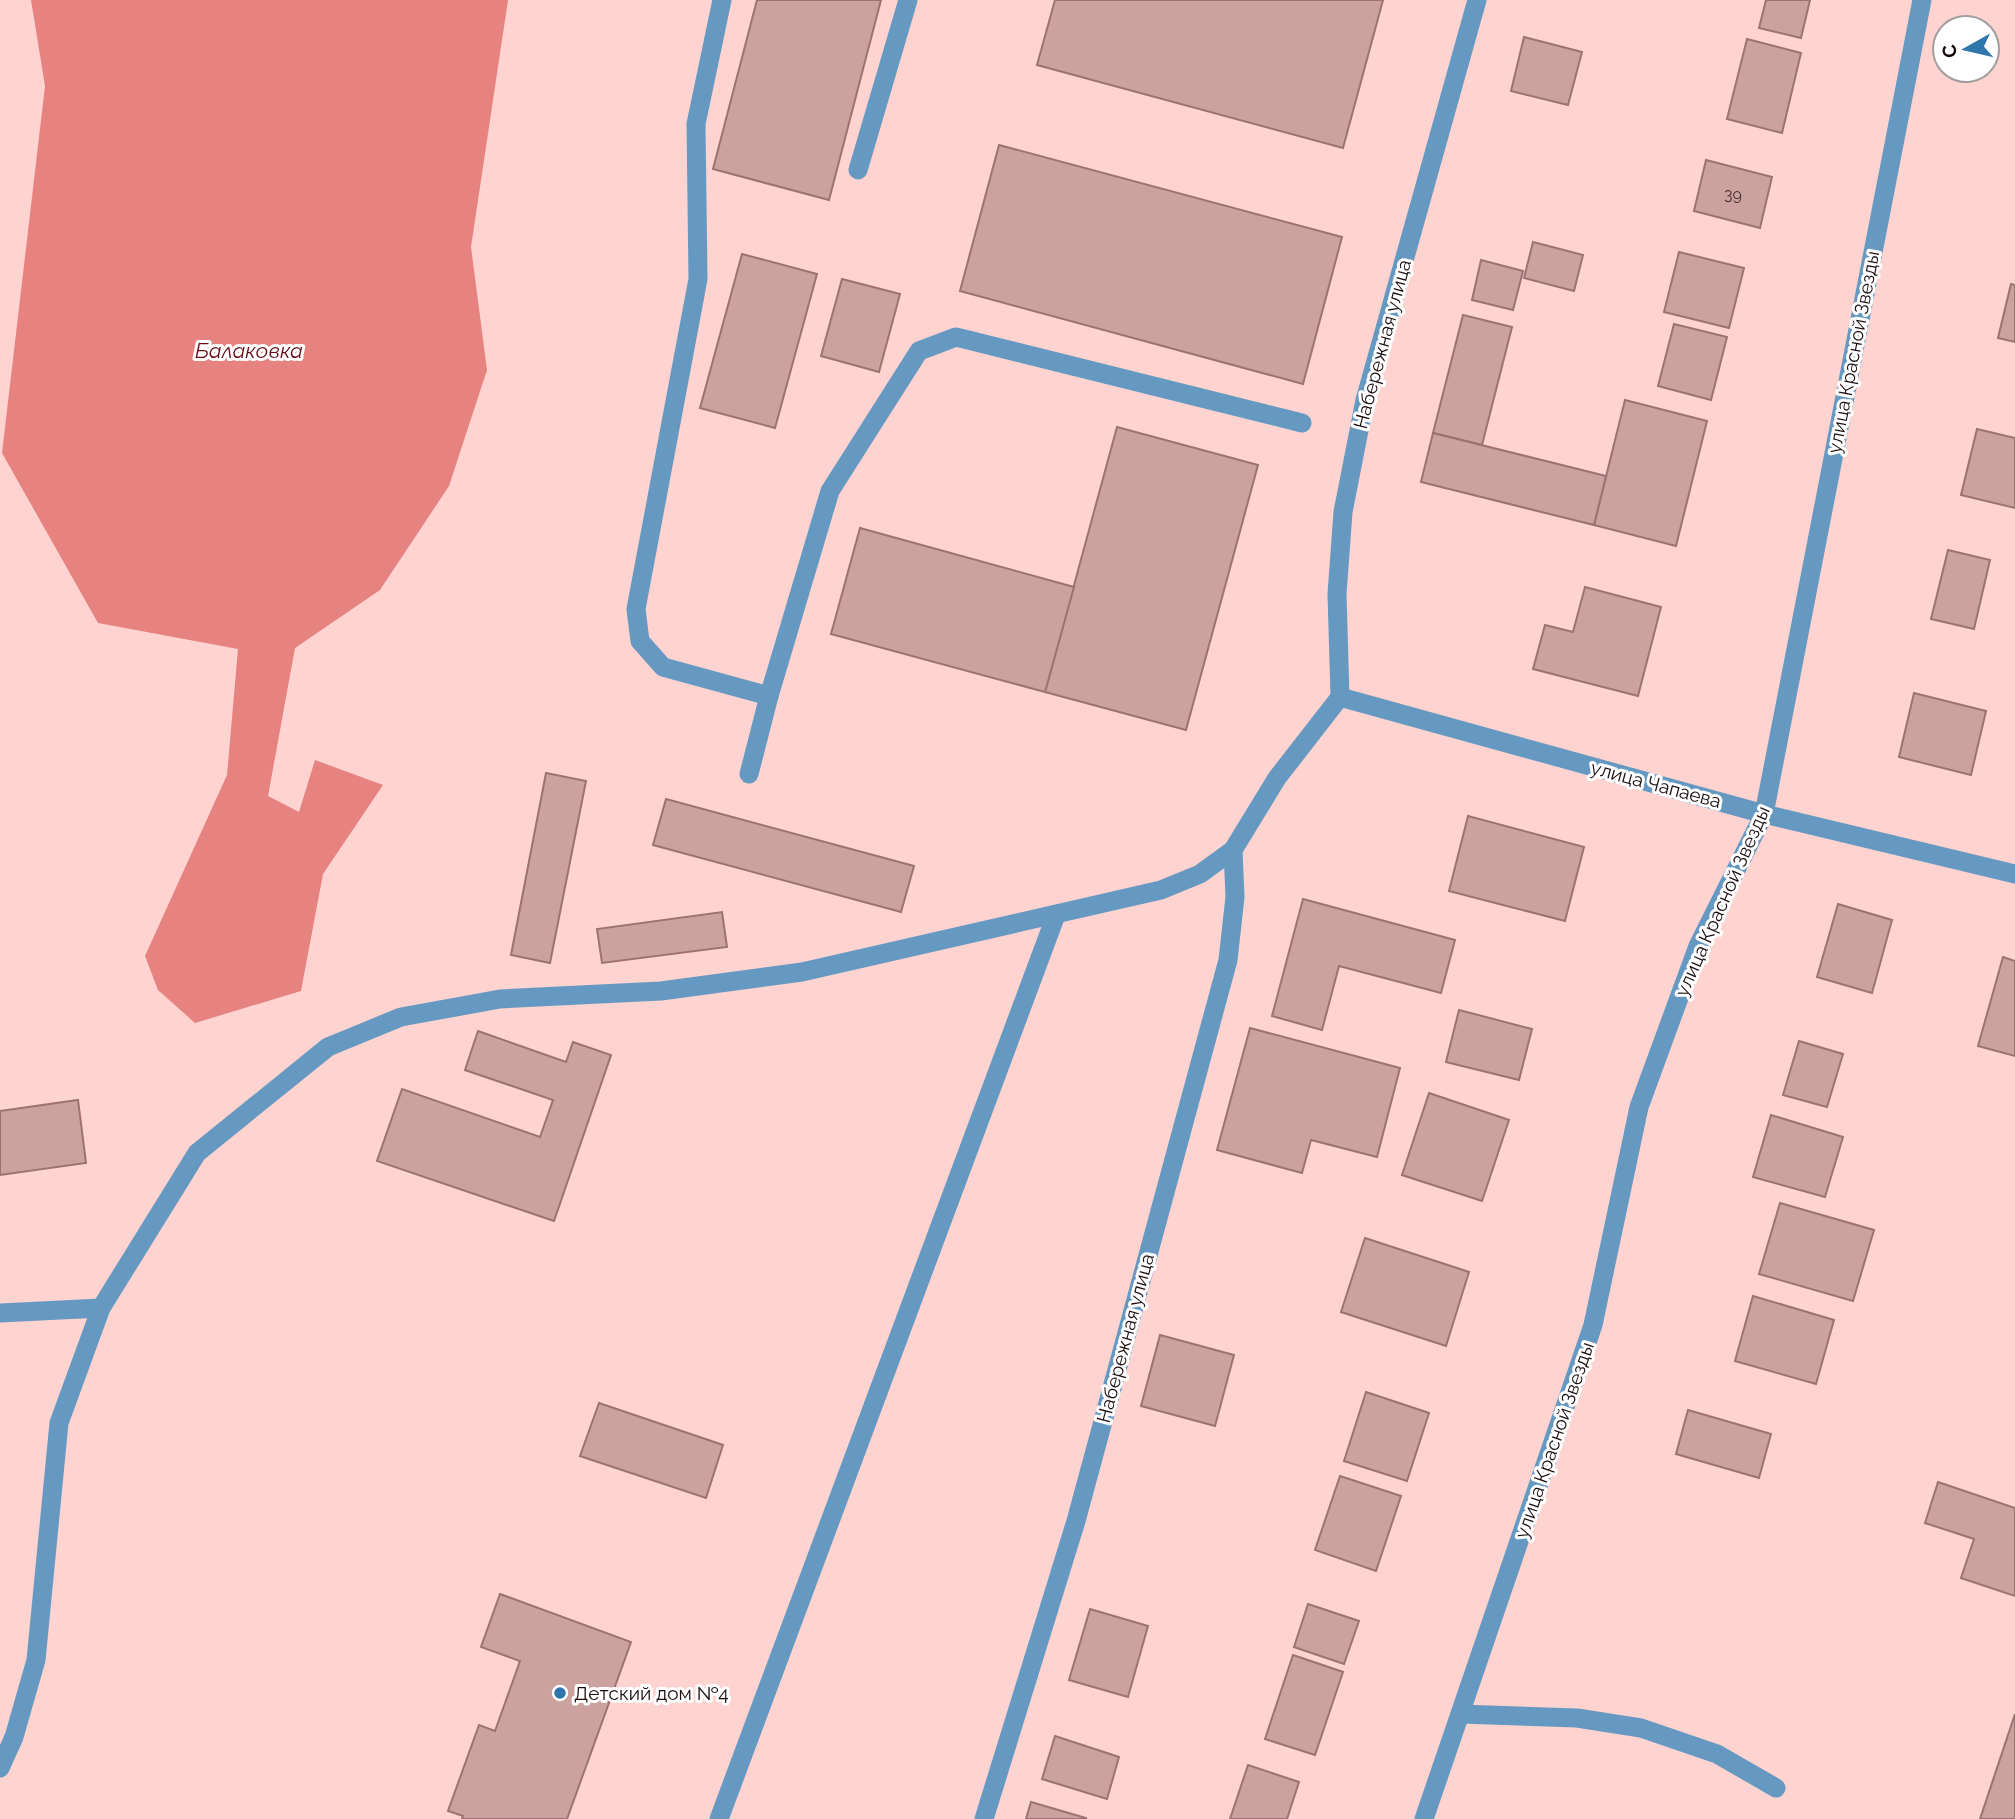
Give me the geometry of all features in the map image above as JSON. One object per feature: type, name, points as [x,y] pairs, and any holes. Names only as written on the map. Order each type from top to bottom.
[{"type":"street","points":[[722,0],[696,124],[698,279],[636,609],[640,641],[663,667],[769,696]]},
{"type":"street","points":[[858,170],[908,0]]},
{"type":"street","name":"Набережная улица","points":[[1340,697],[1338,594],[1343,512],[1362,413],[1477,0]]},
{"type":"street","name":"улица Красной Звезды","points":[[1424,1819],[1593,1325],[1639,1107],[1698,946],[1764,814],[1922,0]]},
{"type":"street","points":[[749,774],[769,696],[830,491],[919,351],[956,337],[1302,423]]},
{"type":"street","points":[[0,1768],[15,1737],[36,1660],[60,1423],[101,1308],[197,1153],[328,1047],[401,1017],[500,999],[661,991],[802,972],[1161,890],[1200,874],[1233,850],[1277,778],[1340,697]]},
{"type":"street","name":"улица Чапаева","points":[[1340,697],[1764,814],[2015,874]]},
{"type":"street","name":"Набережная улица","points":[[984,1819],[1076,1521],[1228,960],[1235,897],[1233,850]]},
{"type":"street","points":[[719,1819],[1056,915]]},
{"type":"street","points":[[0,1313],[101,1308]]},
{"type":"street","points":[[1460,1714],[1577,1718],[1641,1728],[1717,1754],[1776,1788]]},
{"type":"water","name":"Балаковка","points":[[31,0],[508,0],[471,247],[487,370],[449,486],[380,590],[295,648],[268,796],[299,812],[315,760],[383,785],[323,874],[301,991],[195,1023],[158,990],[145,956],[227,775],[238,649],[98,623],[2,453],[45,86]]},
{"type":"building","points":[[757,0],[881,0],[829,200],[713,169]]},
{"type":"building","points":[[1055,0],[1383,0],[1343,148],[1037,65]]},
{"type":"building","points":[[1766,0],[1810,0],[1801,38],[1759,28]]},
{"type":"building","points":[[1524,37],[1582,52],[1568,105],[1511,91]]},
{"type":"building","points":[[1747,39],[1801,53],[1782,133],[1727,119]]},
{"type":"building","points":[[999,145],[1342,237],[1303,384],[960,291]]},
{"type":"building","points":[[1706,160],[1772,177],[1760,228],[1694,211]]},
{"type":"building","points":[[1533,242],[1583,255],[1574,291],[1524,278]]},
{"type":"building","points":[[1679,252],[1744,268],[1729,328],[1664,312]]},
{"type":"building","points":[[742,254],[817,274],[775,428],[700,408]]},
{"type":"building","points":[[1481,260],[1523,271],[1513,310],[1472,300]]},
{"type":"building","points":[[842,279],[900,294],[879,372],[821,356]]},
{"type":"building","points":[[2011,284],[2015,285],[2015,342],[1998,338]]},
{"type":"building","points":[[1463,315],[1512,327],[1482,445],[1433,433]]},
{"type":"building","points":[[1674,324],[1727,337],[1711,400],[1658,386]]},
{"type":"building","points":[[1625,400],[1707,421],[1676,546],[1594,525]]},
{"type":"building","points":[[1117,427],[1258,465],[1186,730],[1045,692]]},
{"type":"building","points":[[1977,429],[2015,438],[2015,508],[1961,495]]},
{"type":"building","points":[[1433,433],[1606,476],[1594,525],[1421,482]]},
{"type":"building","points":[[860,528],[1074,587],[1045,692],[831,634]]},
{"type":"building","points":[[1948,550],[1990,560],[1974,629],[1931,619]]},
{"type":"building","points":[[1585,587],[1661,607],[1638,696],[1533,669],[1545,625],[1573,632]]},
{"type":"building","points":[[1914,693],[1986,711],[1971,775],[1899,757]]},
{"type":"building","points":[[546,773],[586,781],[550,963],[511,955]]},
{"type":"building","points":[[666,799],[914,866],[901,912],[653,845]]},
{"type":"building","points":[[1468,816],[1584,847],[1565,921],[1449,891]]},
{"type":"building","points":[[1303,899],[1455,940],[1441,993],[1339,966],[1322,1030],[1272,1016]]},
{"type":"building","points":[[1838,904],[1892,920],[1872,993],[1817,977]]},
{"type":"building","points":[[722,912],[727,947],[602,963],[597,929]]},
{"type":"building","points":[[2003,957],[2015,961],[2015,1056],[1978,1046]]},
{"type":"building","points":[[1459,1010],[1532,1029],[1519,1080],[1446,1062]]},
{"type":"building","points":[[1250,1028],[1400,1068],[1377,1157],[1311,1140],[1302,1173],[1217,1150]]},
{"type":"building","points":[[478,1031],[566,1062],[573,1042],[611,1055],[554,1221],[377,1161],[402,1089],[540,1137],[553,1100],[465,1070]]},
{"type":"building","points":[[1799,1041],[1843,1054],[1827,1107],[1783,1095]]},
{"type":"building","points":[[1429,1093],[1509,1120],[1482,1201],[1402,1175]]},
{"type":"building","points":[[78,1100],[86,1163],[0,1175],[0,1111]]},
{"type":"building","points":[[1771,1115],[1843,1137],[1825,1197],[1753,1177]]},
{"type":"building","points":[[1780,1203],[1874,1230],[1853,1301],[1759,1274]]},
{"type":"building","points":[[1365,1238],[1469,1272],[1446,1346],[1341,1312]]},
{"type":"building","points":[[1753,1296],[1834,1320],[1816,1384],[1735,1361]]},
{"type":"building","points":[[1160,1335],[1234,1355],[1215,1426],[1141,1406]]},
{"type":"building","points":[[1366,1392],[1429,1413],[1407,1481],[1344,1461]]},
{"type":"building","points":[[599,1403],[723,1445],[706,1498],[580,1456]]},
{"type":"building","points":[[1688,1410],[1771,1434],[1759,1478],[1676,1454]]},
{"type":"building","points":[[1340,1476],[1401,1496],[1376,1571],[1315,1550]]},
{"type":"building","points":[[1938,1482],[2015,1508],[2015,1596],[1961,1578],[1974,1539],[1925,1523]]},
{"type":"building","name":"Детский дом №4","points":[[500,1594],[631,1642],[567,1819],[462,1819],[463,1816],[448,1811],[479,1725],[495,1731],[520,1661],[481,1647]]},
{"type":"building","points":[[1308,1604],[1359,1621],[1344,1664],[1294,1647]]},
{"type":"building","points":[[1090,1609],[1148,1626],[1128,1697],[1069,1680]]},
{"type":"building","points":[[1293,1655],[1343,1672],[1315,1755],[1265,1739]]},
{"type":"building","points":[[2015,1714],[2015,1819],[1980,1819]]},
{"type":"building","points":[[1055,1736],[1119,1757],[1107,1799],[1042,1779]]},
{"type":"building","points":[[1248,1765],[1299,1782],[1287,1819],[1230,1819]]},
{"type":"building","points":[[1031,1802],[1086,1818],[1086,1819],[1026,1819]]},
{"type":"place","name":"Детский дом №4","points":[[560,1693]]}]
